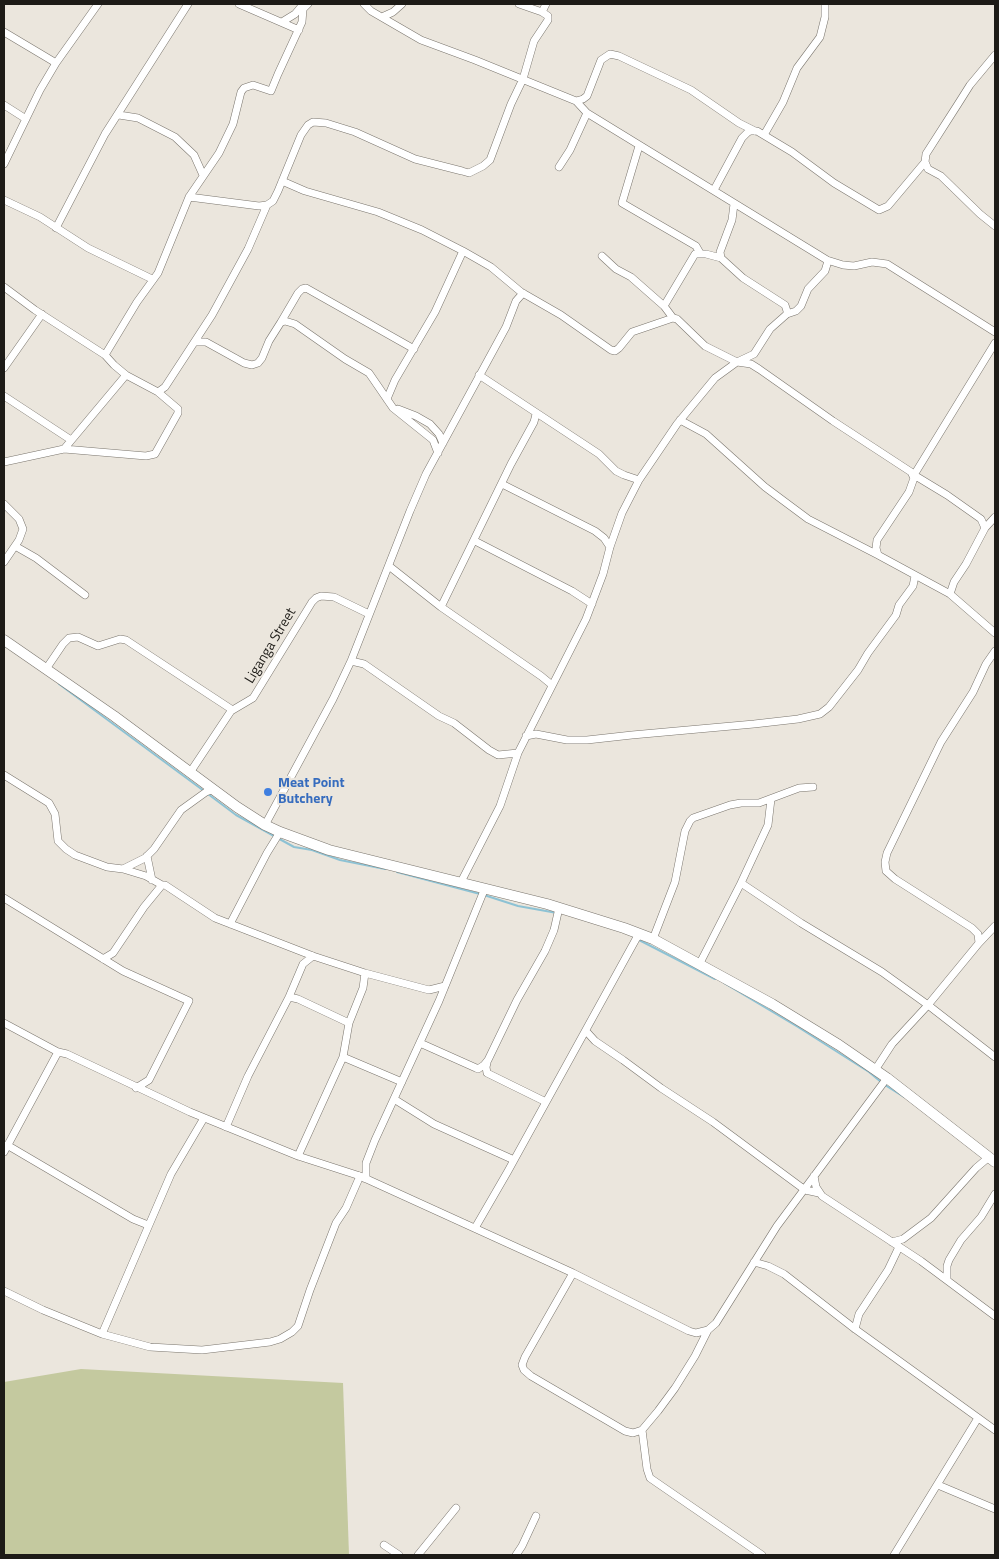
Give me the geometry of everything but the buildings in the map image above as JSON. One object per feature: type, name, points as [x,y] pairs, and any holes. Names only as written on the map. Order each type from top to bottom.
[{"type":"main road","points":[[4,640],[265,825],[329,850],[559,908],[653,939],[772,1004],[839,1045],[887,1078],[992,1160]]},
{"type":"street","points":[[4,164],[40,90],[56,63],[98,4]]},
{"type":"street","points":[[56,228],[105,134],[119,115],[188,4]]},
{"type":"street","points":[[240,4],[299,30]]},
{"type":"street","points":[[364,4],[372,11],[421,40],[576,101],[587,113],[828,261],[854,266],[872,262],[887,264],[995,332]]},
{"type":"street","points":[[382,17],[394,12],[402,4]]},
{"type":"street","points":[[519,4],[545,14]]},
{"type":"street","points":[[189,197],[259,206],[267,205],[273,201],[301,135],[308,125],[313,122],[326,123],[354,132],[415,159],[469,173],[484,166],[490,160],[511,104],[523,80],[534,41],[548,20],[545,14],[546,4]]},
{"type":"street","points":[[764,135],[783,102],[796,68],[820,37],[826,17],[825,4]]},
{"type":"street","points":[[282,22],[296,14],[302,6]]},
{"type":"street","points":[[105,355],[152,279],[158,273],[189,197],[219,153],[233,124],[241,92],[244,88],[253,85],[271,91],[302,22],[302,6]]},
{"type":"street","points":[[390,22],[394,12]]},
{"type":"street","points":[[4,32],[56,63]]},
{"type":"street","points":[[576,101],[587,96],[601,60],[610,54],[619,56],[691,90],[739,123],[792,152],[834,183],[879,210],[888,206],[925,162]]},
{"type":"street","points":[[995,55],[970,85],[926,154],[925,162],[928,169],[940,176],[995,226]]},
{"type":"street","points":[[4,105],[26,118]]},
{"type":"street","points":[[559,167],[570,150],[587,113]]},
{"type":"street","points":[[119,115],[138,118],[175,137],[194,155],[203,174]]},
{"type":"street","points":[[739,123],[743,135]]},
{"type":"street","points":[[714,190],[743,135],[748,132],[757,132]]},
{"type":"street","points":[[639,146],[622,203],[696,246],[700,253]]},
{"type":"street","points":[[282,181],[298,189],[378,212],[422,230],[491,267],[523,293],[561,315],[615,351],[632,332],[673,318]]},
{"type":"street","points":[[4,200],[40,217],[88,248],[152,279]]},
{"type":"street","points":[[721,258],[720,252],[732,220],[734,204]]},
{"type":"street","points":[[158,392],[165,387],[195,342],[224,293],[248,249],[267,205]]},
{"type":"street","points":[[387,399],[395,380],[435,312],[463,251]]},
{"type":"street","points":[[664,306],[691,258],[694,254],[700,253],[721,258],[743,278],[785,305],[788,311],[787,314]]},
{"type":"street","points":[[602,256],[616,269],[631,277],[664,306],[673,318],[677,319],[700,342],[737,362],[751,364],[759,369],[833,421],[911,472],[914,476],[947,495],[981,519],[984,528]]},
{"type":"street","points":[[461,882],[500,806],[526,736],[586,619],[603,574],[610,547],[624,508],[639,480],[680,420],[715,378],[737,362],[754,354],[770,329],[787,314],[796,311],[801,306],[808,289],[825,271],[828,261]]},
{"type":"street","points":[[4,287],[105,355],[114,366],[126,375],[158,392],[178,409],[178,414],[155,454],[146,456],[64,449],[4,462]]},
{"type":"street","points":[[195,342],[206,342],[244,363],[252,365],[258,363],[298,293],[306,288],[414,349]]},
{"type":"street","points":[[265,825],[334,699],[426,474],[506,327],[516,301],[523,293]]},
{"type":"street","points":[[4,368],[42,314]]},
{"type":"street","points":[[281,322],[285,321],[295,324],[345,360],[362,368],[375,381],[393,408],[433,440],[438,453]]},
{"type":"street","points":[[878,556],[877,540],[909,492],[914,476],[995,343]]},
{"type":"street","points":[[754,354],[759,369]]},
{"type":"street","points":[[64,449],[126,375]]},
{"type":"street","points":[[479,375],[599,454],[616,471],[639,480]]},
{"type":"street","points":[[4,396],[70,440]]},
{"type":"street","points":[[393,408],[409,413],[430,424],[439,434],[443,443]]},
{"type":"street","points":[[441,607],[475,541],[510,464],[534,422],[536,414]]},
{"type":"street","points":[[680,420],[706,434],[765,487],[808,519],[950,594],[995,633]]},
{"type":"street","points":[[502,484],[595,531],[604,538],[610,547]]},
{"type":"street","points":[[4,504],[19,519],[23,529],[22,535],[4,562]]},
{"type":"street","points":[[950,594],[954,582],[966,564],[984,528],[995,517]]},
{"type":"street","points":[[475,541],[572,591],[592,604]]},
{"type":"street","points":[[14,546],[36,558],[85,595]]},
{"type":"street","points":[[389,566],[441,607],[552,685]]},
{"type":"street","points":[[526,736],[536,734],[567,740],[587,740],[754,724],[798,719],[820,714],[829,707],[858,670],[868,652],[896,615],[901,601],[913,586],[915,576]]},
{"type":"street","points":[[913,586],[927,582]]},
{"type":"street","name":"Liganga Street","points":[[191,771],[231,711],[253,698],[316,598],[334,597],[369,614]]},
{"type":"street","points":[[46,669],[69,638],[78,637],[98,646],[120,639],[126,640],[231,709]]},
{"type":"street","points":[[979,943],[978,934],[972,928],[895,879],[886,871],[885,862],[887,852],[941,742],[973,692],[986,664],[995,651]]},
{"type":"street","points":[[351,661],[364,664],[439,716],[454,723],[489,750],[498,755],[518,754]]},
{"type":"street","points":[[4,775],[48,803],[55,814],[58,841],[75,855],[107,867],[123,869],[152,880],[180,894],[215,918],[313,956],[364,973],[429,990],[445,986]]},
{"type":"street","points":[[653,939],[675,882],[685,831],[693,818],[730,805],[760,803],[799,788],[813,786]]},
{"type":"street","points":[[123,869],[147,856],[181,810],[206,792],[214,789]]},
{"type":"street","points":[[700,963],[768,825],[771,799]]},
{"type":"street","points":[[230,924],[280,832]]},
{"type":"street","points":[[147,856],[152,880]]},
{"type":"street","points":[[741,883],[801,923],[882,972],[995,1057]]},
{"type":"street","points":[[103,959],[113,953],[144,907],[162,885]]},
{"type":"street","points":[[5,1294],[102,1334],[150,1347],[202,1350],[270,1342],[292,1332],[298,1326],[336,1223],[363,1177],[366,1163],[439,1001],[484,888]]},
{"type":"street","points":[[4,898],[123,971],[189,1001],[149,1080],[136,1088]]},
{"type":"street","points":[[487,1073],[488,1060],[517,1000],[548,944],[559,908]]},
{"type":"street","points":[[875,1070],[892,1044],[995,926]]},
{"type":"street","points":[[475,1228],[640,934]]},
{"type":"street","points":[[226,1127],[248,1076],[303,964],[313,956]]},
{"type":"street","points":[[298,1156],[343,1057],[349,1023],[363,988],[364,973]]},
{"type":"street","points":[[429,990],[439,1001]]},
{"type":"street","points":[[288,997],[298,998],[349,1023]]},
{"type":"street","points":[[4,1023],[58,1052],[67,1054],[136,1088],[204,1118],[298,1156],[363,1177],[573,1273],[689,1331],[708,1330]]},
{"type":"street","points":[[586,1032],[595,1041],[713,1122],[805,1190],[819,1194],[892,1242],[931,1268],[995,1316]]},
{"type":"street","points":[[420,1043],[546,1102]]},
{"type":"street","points":[[58,1052],[6,1148],[133,1219],[148,1225]]},
{"type":"street","points":[[343,1057],[402,1082]]},
{"type":"street","points":[[478,1069],[488,1060]]},
{"type":"street","points":[[573,1273],[525,1357],[522,1366],[531,1376],[616,1427],[633,1432],[642,1430],[675,1388],[708,1330],[716,1323],[777,1226],[887,1078]]},
{"type":"street","points":[[394,1099],[434,1124],[514,1160]]},
{"type":"street","points":[[102,1334],[171,1174],[204,1118]]},
{"type":"street","points":[[892,1242],[903,1239],[931,1218],[976,1168],[986,1159],[992,1160]]},
{"type":"street","points":[[814,1176],[819,1194]]},
{"type":"street","points":[[947,1280],[949,1260],[961,1240],[980,1217],[995,1194]]},
{"type":"street","points":[[855,1329],[859,1314],[888,1270],[899,1247]]},
{"type":"street","points":[[931,1268],[942,1266],[949,1260]]},
{"type":"street","points":[[754,1262],[784,1274],[855,1329],[995,1430]]},
{"type":"street","points":[[894,1555],[978,1418]]},
{"type":"street","points":[[642,1430],[647,1469],[653,1481],[762,1555]]},
{"type":"street","points":[[938,1485],[995,1509]]},
{"type":"street","points":[[418,1555],[456,1508]]},
{"type":"street","points":[[516,1555],[536,1516]]},
{"type":"street","points":[[384,1544],[399,1555]]},
{"type":"green space","points":[[81,1369],[343,1383],[349,1555],[4,1555],[4,1382]]},
{"type":"waterway","points":[[59,684],[204,791]]},
{"type":"waterway","points":[[208,794],[236,815],[294,847],[312,850],[340,860],[385,869]]},
{"type":"waterway","points":[[397,872],[480,894]]},
{"type":"waterway","points":[[484,895],[518,906],[557,913]]},
{"type":"waterway","points":[[639,940],[715,979]]},
{"type":"waterway","points":[[724,983],[798,1027],[869,1072],[881,1082]]},
{"type":"waterway","points":[[885,1085],[904,1097]]},
{"type":"place","name":"Meat Point Butchery","points":[[268,792]]}]
